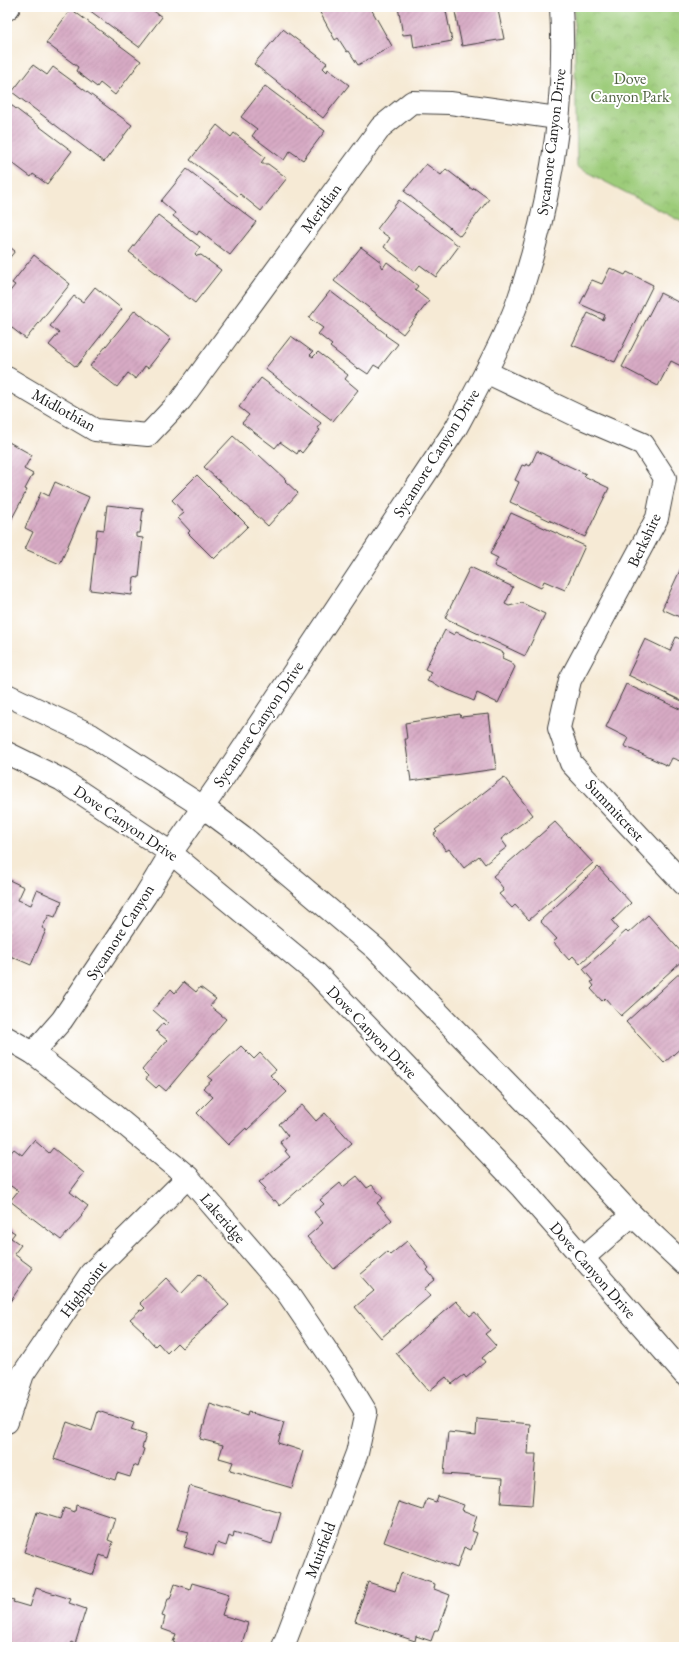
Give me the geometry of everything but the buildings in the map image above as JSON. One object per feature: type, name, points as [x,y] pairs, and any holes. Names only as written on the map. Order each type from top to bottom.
[{"type":"street","name":"Sycamore Canyon Drive","points":[[202,807],[456,428],[486,372],[514,313],[532,256],[546,200],[557,118],[562,50],[561,7]]},
{"type":"street","name":"Meridian","points":[[148,435],[181,400],[381,126],[412,102],[450,103],[557,118]]},
{"type":"street","name":"Berkshire","points":[[486,372],[582,418],[643,444],[665,478],[657,518],[570,680],[559,728]]},
{"type":"street","name":"Midlothian","points":[[7,378],[95,430],[148,435]]},
{"type":"street","points":[[7,695],[91,735],[202,807],[242,836],[376,949],[548,1124],[632,1215],[684,1264]]},
{"type":"street","name":"Summitcrest","points":[[559,728],[571,763],[684,884]]},
{"type":"street","name":"Dove Canyon Drive","points":[[7,753],[62,780],[171,853],[317,974],[522,1188],[684,1374]]},
{"type":"street","name":"Sycamore Canyon","points":[[32,1052],[62,1020],[145,896],[171,853],[202,807]]},
{"type":"street","name":"Lakeridge","points":[[7,1038],[32,1052],[110,1112],[188,1177],[286,1291],[346,1379],[366,1412],[357,1453]]},
{"type":"street","name":"Highpoint","points":[[7,1422],[23,1374],[91,1273],[188,1177]]},
{"type":"street","points":[[583,1258],[632,1215]]},
{"type":"street","name":"Muirfield","points":[[283,1647],[357,1453]]},
{"type":"green space","name":"Dove Canyon Park","points":[[574,7],[684,7],[684,223],[577,167]]}]
